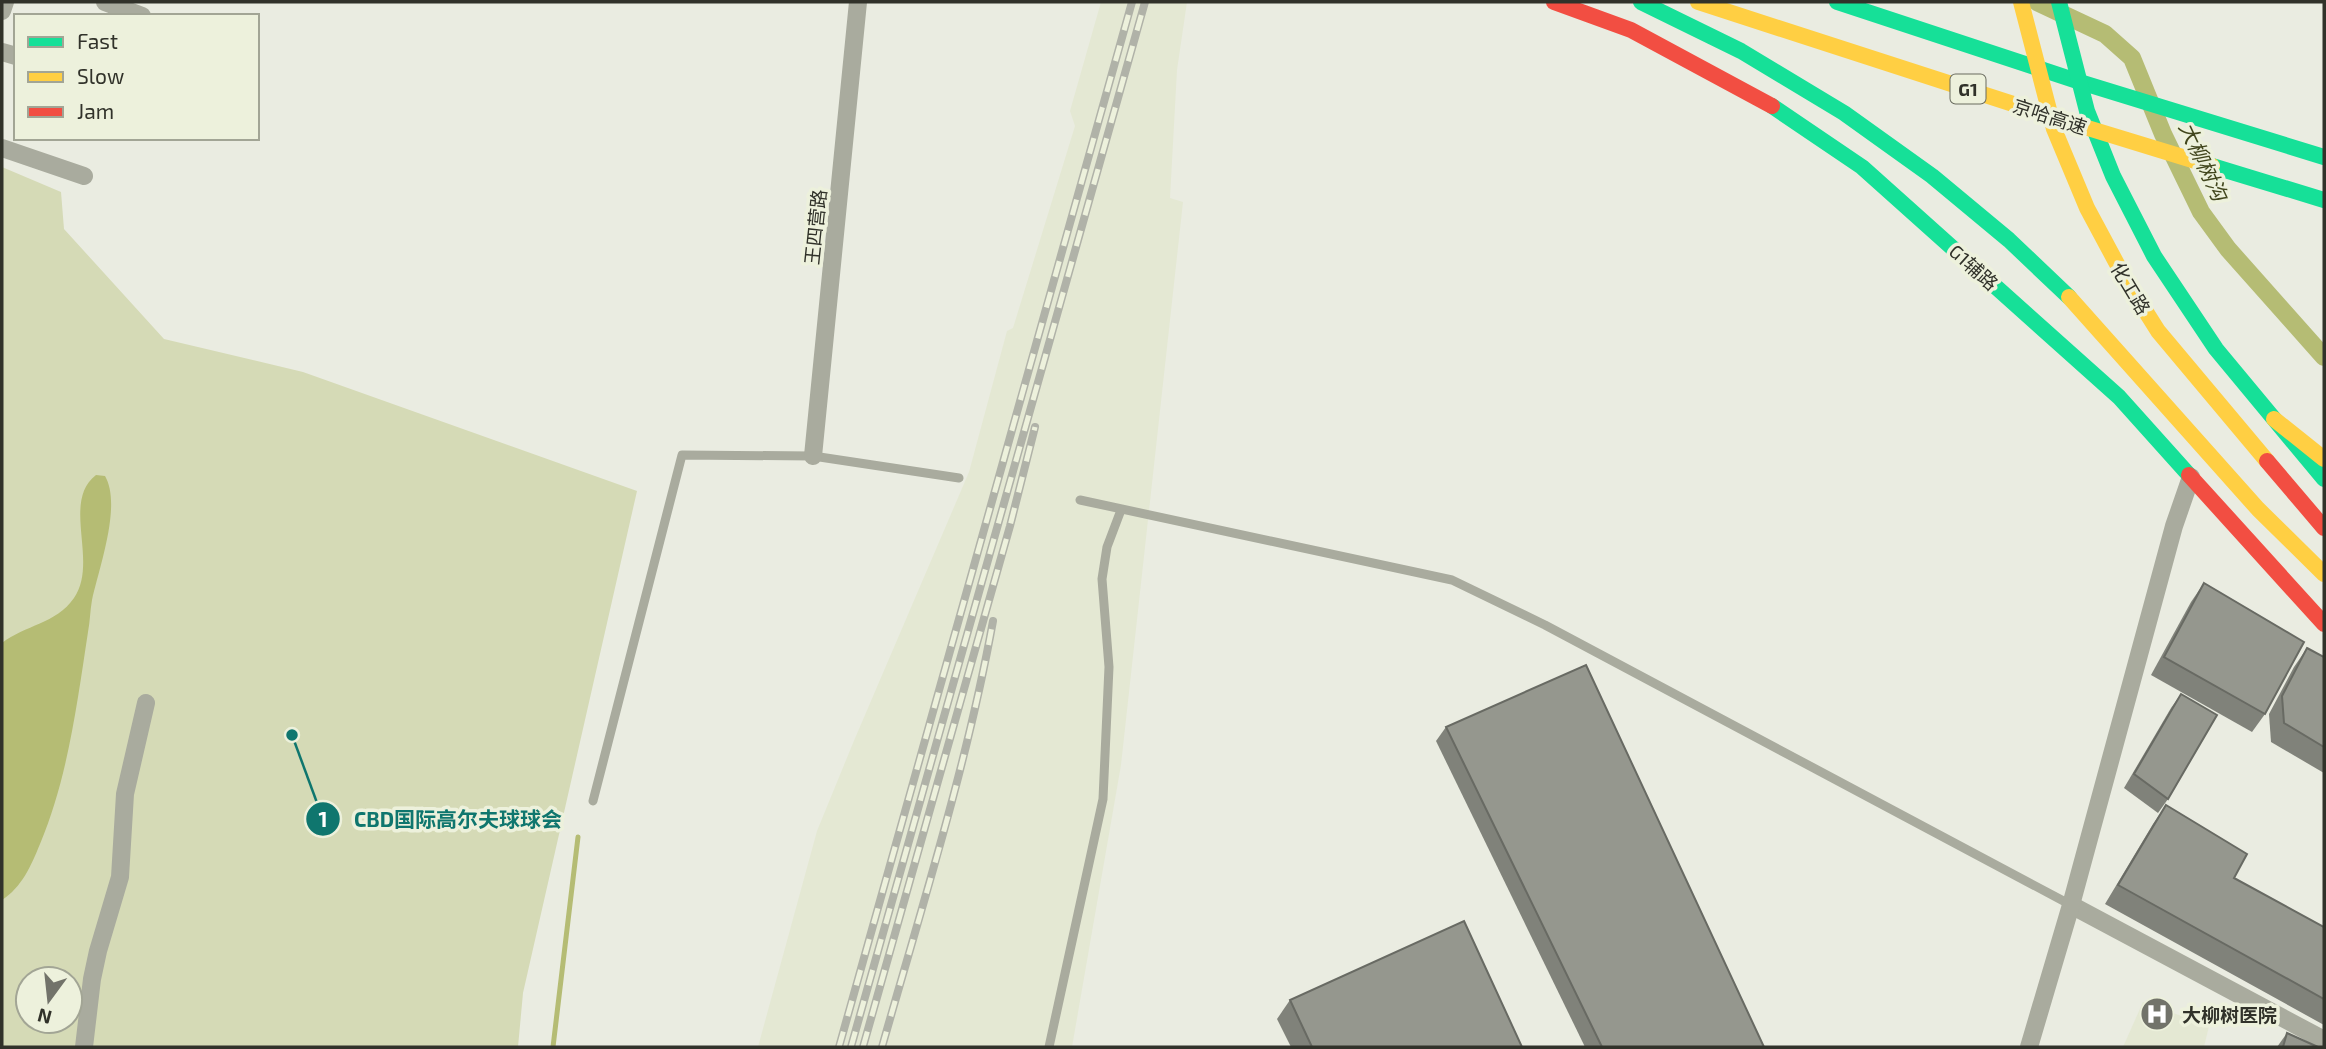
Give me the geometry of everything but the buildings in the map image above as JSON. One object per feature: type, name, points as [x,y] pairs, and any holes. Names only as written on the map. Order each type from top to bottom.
[{"type":"main road","name":"G1辅路","points":[[1553,2],[1631,30],[1773,107],[1862,167],[2119,397],[2324,624]]},
{"type":"main road","points":[[1641,2],[1741,51],[1844,113],[1932,176],[2009,240],[2071,299],[2258,509],[2324,574]]},
{"type":"main road","name":"京哈高速","points":[[1698,2],[2130,141],[2324,200]]},
{"type":"main road","name":"G1","points":[[1837,2],[2080,82],[2324,157]]},
{"type":"main road","name":"化工路","points":[[2021,2],[2054,129],[2087,208],[2124,277],[2158,331],[2324,528]]},
{"type":"main road","name":"化工路","points":[[2059,2],[2087,111],[2108,163],[2154,256],[2216,349],[2324,479]]},
{"type":"main road","points":[[2130,141],[2324,216]]},
{"type":"main road","points":[[2274,419],[2324,459]]},
{"type":"street","points":[[2,11],[5,2]]},
{"type":"street","points":[[105,2],[137,14]]},
{"type":"street","name":"王四营路","points":[[813,456],[858,2]]},
{"type":"street","points":[[2,148],[84,176]]},
{"type":"street","points":[[2029,1047],[2071,905],[2174,526],[2191,477]]},
{"type":"street","points":[[84,1047],[92,979],[120,877],[125,794],[146,703]]},
{"type":"street","points":[[2071,905],[2324,1040]]},
{"type":"lane","points":[[593,801],[682,455],[813,456],[959,478]]},
{"type":"lane","points":[[1080,500],[1452,580],[1545,625],[2071,905]]},
{"type":"lane","points":[[1049,1047],[1103,799],[1109,667],[1102,579],[1107,547],[1121,510]]},
{"type":"shaded area","points":[[1101,2],[1187,2],[1177,70],[1170,198],[1183,202],[1121,765],[1072,1047],[758,1047],[817,831],[969,472],[1007,331],[1013,328],[1075,126],[1070,111]]},
{"type":"shaded area","points":[[2,167],[61,192],[64,229],[164,339],[303,372],[637,491],[523,993],[518,1047],[2,1047]]},
{"type":"shaded area","points":[[96,475],[105,476],[110,488],[110,520],[92,600],[65,766],[50,819],[33,860],[20,882],[2,900],[2,643],[49,619],[67,607],[74,598],[81,583],[83,567],[81,501],[86,487]]},
{"type":"shaded area","name":"大柳树医院","points":[[2143,1002],[2209,1026],[2204,1047],[2123,1047]]},
{"type":"waterway","name":"大柳树沟","points":[[2037,2],[2105,34],[2132,58],[2163,134],[2201,212],[2228,249],[2324,357]]},
{"type":"waterway","points":[[553,1047],[578,837]]},
{"type":"railway","points":[[839,1047],[1132,2]]},
{"type":"railway","points":[[851,1047],[1145,2]]},
{"type":"railway","points":[[863,1047],[1010,526],[1035,427]]},
{"type":"railway","points":[[882,1047],[957,782],[993,621]]},
{"type":"traffic: fast","points":[[1641,2],[1741,51],[1844,113],[1932,176],[2009,240],[2069,297]]},
{"type":"traffic: fast","points":[[1837,2],[2080,82],[2324,157]]},
{"type":"traffic: fast","points":[[2059,2],[2087,111],[2113,176],[2154,256],[2216,349],[2324,479]]},
{"type":"traffic: fast","points":[[1772,106],[1862,167],[2119,397],[2189,475]]},
{"type":"traffic: fast","points":[[2212,166],[2324,200]]},
{"type":"traffic: slow","points":[[1698,2],[2212,166]]},
{"type":"traffic: slow","points":[[2021,2],[2054,129],[2087,208],[2124,277],[2158,331],[2267,461]]},
{"type":"traffic: slow","points":[[2069,297],[2258,509],[2324,574]]},
{"type":"traffic: slow","points":[[2274,419],[2324,459]]},
{"type":"traffic: jam","points":[[1554,2],[1631,30],[1772,106]]},
{"type":"traffic: jam","points":[[2267,461],[2324,528]]},
{"type":"traffic: jam","points":[[2189,475],[2324,624]]},
{"type":"place","name":"CBD国际高尔夫球球会","points":[[292,735]]},
{"type":"place","name":"大柳树医院","points":[[2157,1014]]}]
